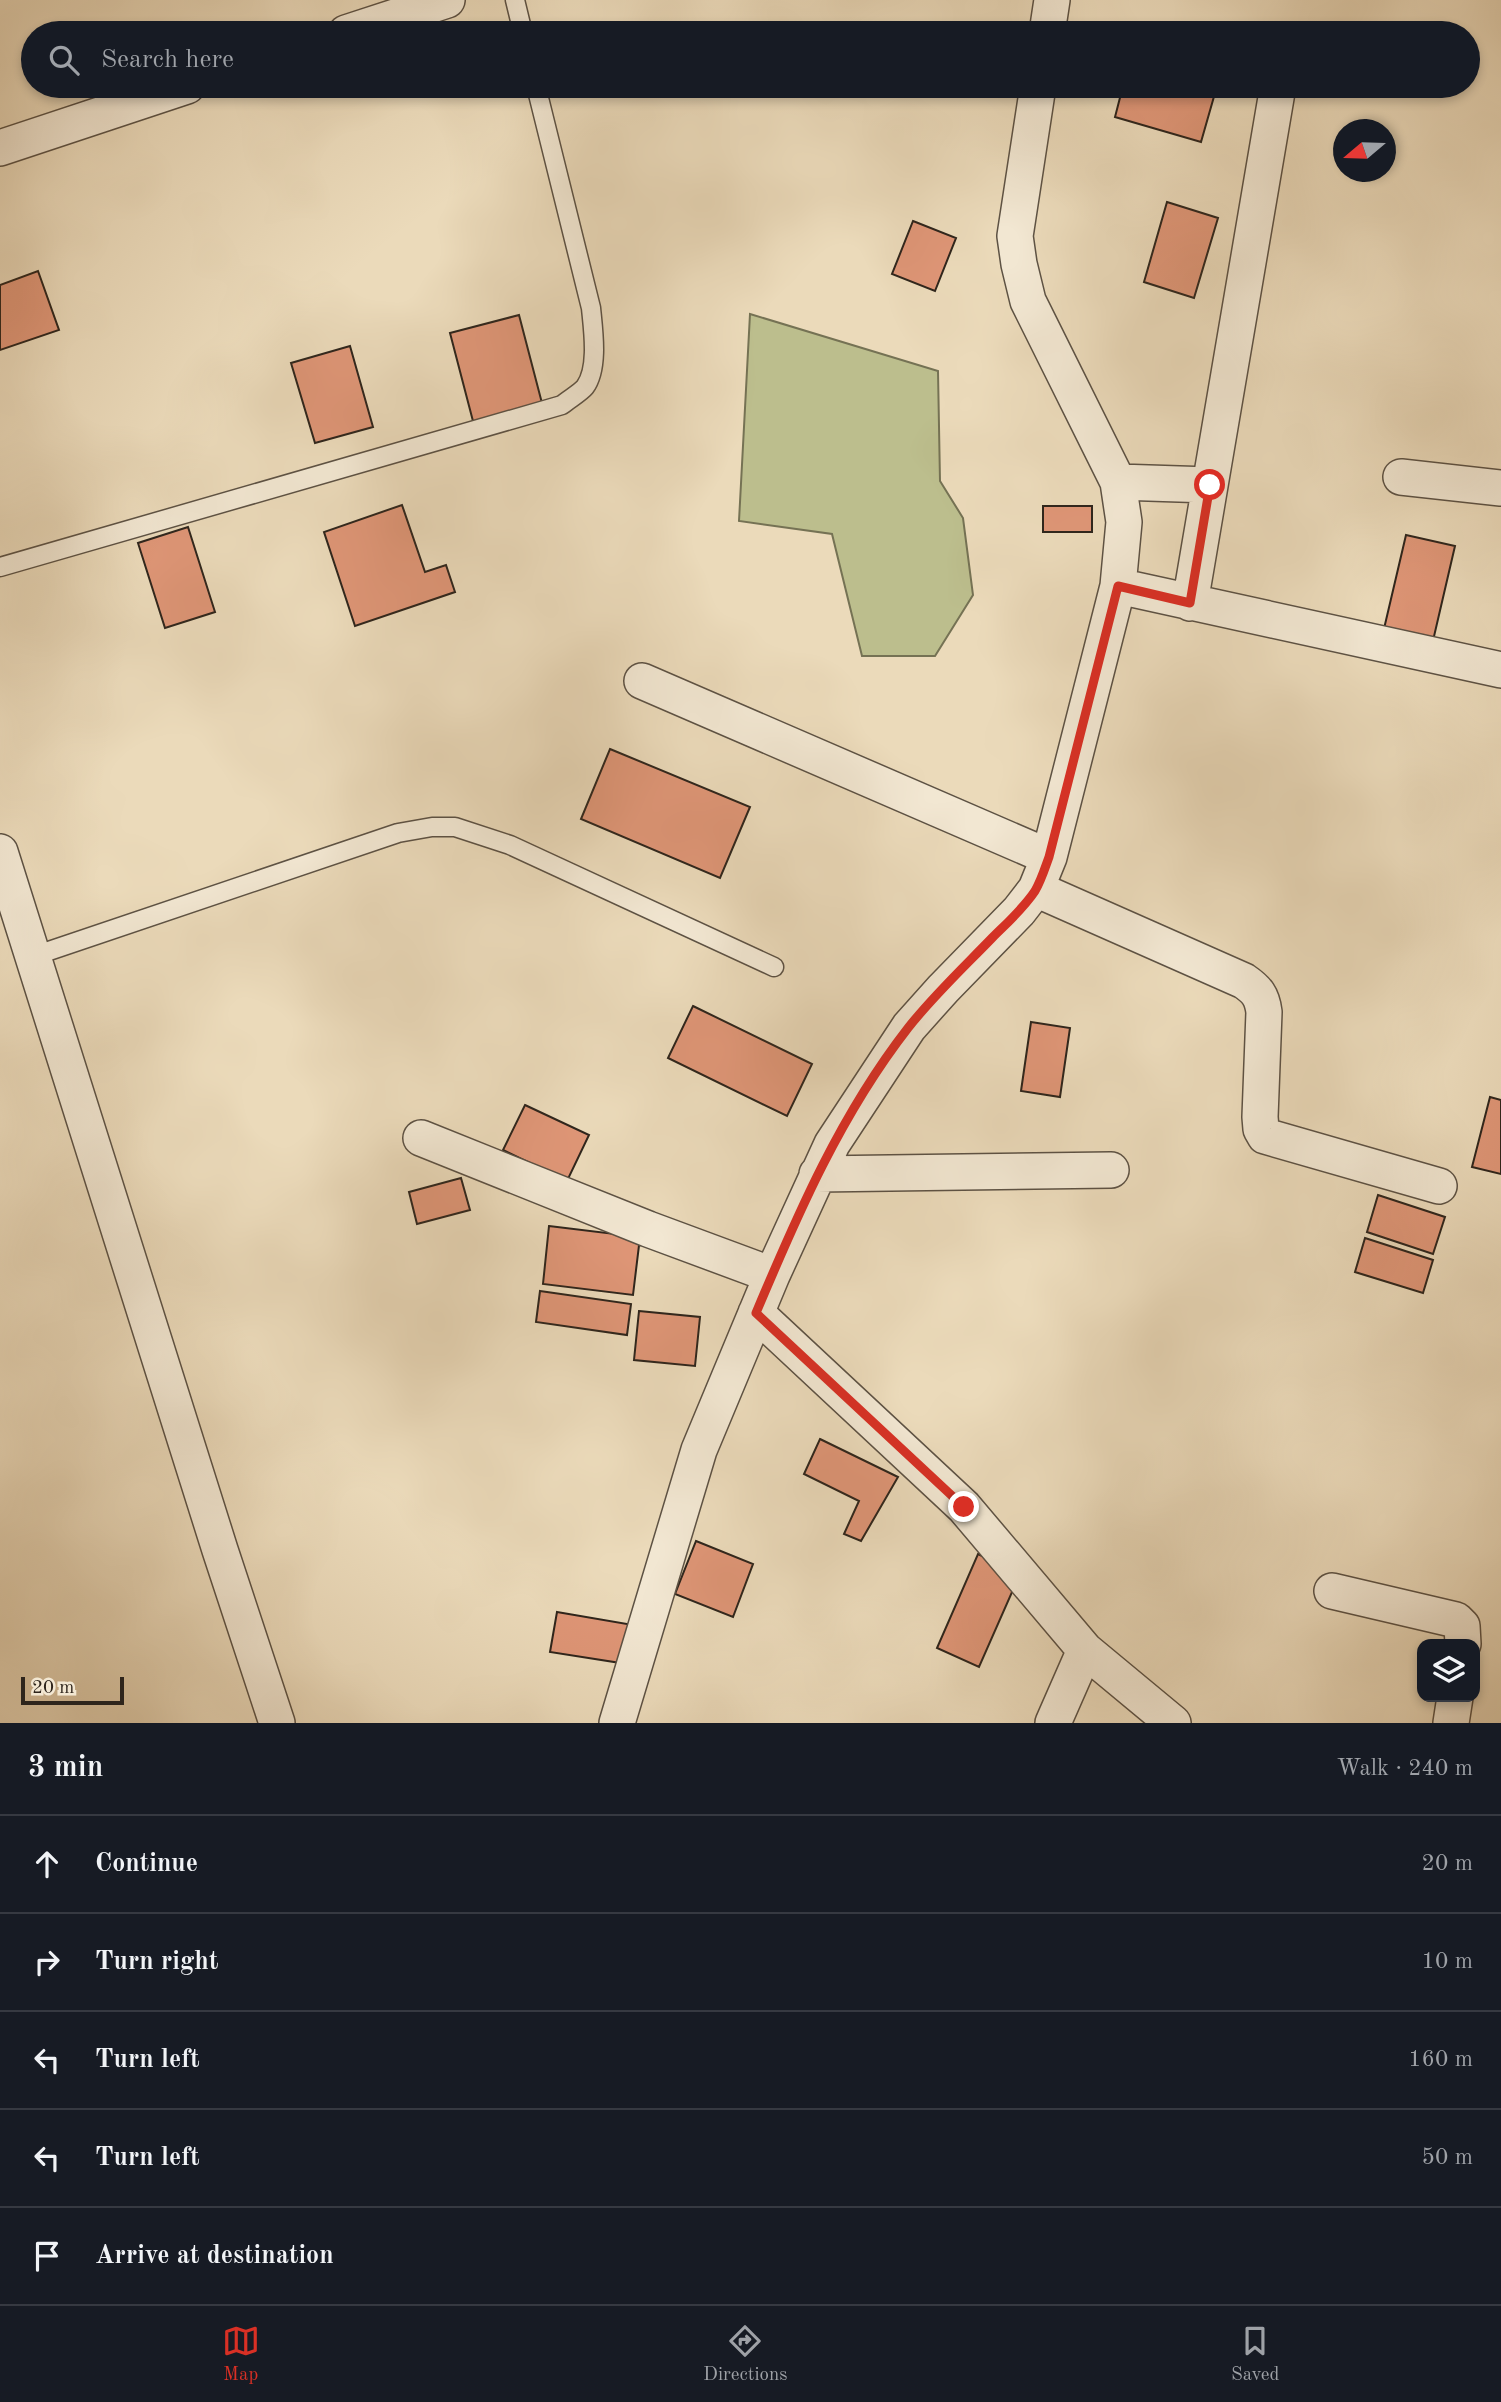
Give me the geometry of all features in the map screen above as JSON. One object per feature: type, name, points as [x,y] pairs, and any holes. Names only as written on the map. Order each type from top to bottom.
[{"type":"street","points":[[383,21],[447,0]]},
{"type":"street","points":[[1049,21],[1052,0]]},
{"type":"street","points":[[0,148],[151,98]]},
{"type":"street","points":[[617,1723],[699,1450],[817,1174],[832,1144],[909,1027],[1019,911],[1036,889],[1049,857],[1118,586],[1124,522],[1118,482],[1028,301],[1019,264],[1015,236],[1036,98]]},
{"type":"street","points":[[1190,603],[1276,98]]},
{"type":"street","points":[[1401,477],[1501,488]]},
{"type":"street","points":[[1118,482],[1210,485]]},
{"type":"street","points":[[1118,586],[1501,670]]},
{"type":"street","points":[[642,681],[1049,857]]},
{"type":"street","points":[[0,852],[277,1723]]},
{"type":"street","points":[[1036,889],[1244,981],[1257,990],[1263,998],[1264,1012],[1260,1117],[1265,1136],[1440,1186]]},
{"type":"street","points":[[421,1138],[648,1229],[772,1275]]},
{"type":"street","points":[[817,1174],[1111,1170]]},
{"type":"street","points":[[756,1313],[964,1507],[1085,1650],[1173,1723]]},
{"type":"street","points":[[1332,1591],[1455,1620],[1462,1626],[1462,1639]]},
{"type":"street","points":[[1054,1723],[1085,1650]]},
{"type":"street","points":[[1451,1723],[1454,1702]]},
{"type":"lane","points":[[515,0],[520,21]]},
{"type":"lane","points":[[0,567],[562,405],[586,386],[595,339],[591,308],[539,98]]},
{"type":"lane","points":[[34,956],[398,833],[454,827],[510,845],[774,967]]},
{"type":"green space","points":[[750,314],[938,371],[940,481],[963,518],[973,595],[935,656],[862,656],[832,534],[739,521]]},
{"type":"building","points":[[1120,98],[1214,98],[1201,142],[1115,117]]},
{"type":"building","points":[[1167,202],[1218,218],[1194,298],[1144,282]]},
{"type":"building","points":[[913,221],[956,238],[935,291],[892,274]]},
{"type":"building","points":[[38,271],[59,330],[0,350],[0,285]]},
{"type":"building","points":[[519,315],[543,407],[474,425],[450,333]]},
{"type":"building","points":[[350,346],[373,427],[315,443],[291,363]]},
{"type":"building","points":[[402,505],[425,572],[446,565],[455,592],[355,626],[324,532]]},
{"type":"building","points":[[1043,506],[1092,506],[1092,532],[1043,532]]},
{"type":"building","points":[[188,527],[215,612],[165,628],[138,543]]},
{"type":"building","points":[[1406,535],[1455,546],[1432,645],[1383,633]]},
{"type":"building","points":[[610,749],[750,807],[720,878],[581,819]]},
{"type":"building","points":[[693,1006],[812,1064],[787,1116],[668,1058]]},
{"type":"building","points":[[1031,1022],[1070,1028],[1060,1097],[1021,1091]]},
{"type":"building","points":[[1490,1097],[1501,1100],[1501,1174],[1472,1167]]},
{"type":"building","points":[[525,1105],[589,1135],[567,1181],[503,1150]]},
{"type":"building","points":[[461,1178],[470,1210],[417,1224],[409,1192]]},
{"type":"building","points":[[1378,1195],[1445,1217],[1433,1254],[1367,1232]]},
{"type":"building","points":[[549,1226],[640,1237],[633,1295],[543,1284]]},
{"type":"building","points":[[1365,1238],[1433,1260],[1423,1293],[1355,1272]]},
{"type":"building","points":[[540,1291],[631,1304],[627,1335],[536,1322]]},
{"type":"building","points":[[639,1311],[700,1317],[695,1366],[634,1360]]},
{"type":"building","points":[[820,1439],[898,1477],[861,1541],[844,1534],[859,1501],[804,1474]]},
{"type":"building","points":[[696,1541],[753,1564],[733,1617],[675,1594]]},
{"type":"building","points":[[978,1554],[1020,1574],[979,1667],[937,1648]]},
{"type":"building","points":[[557,1612],[633,1625],[627,1664],[550,1652]]},
{"type":"route","points":[[964,1507],[756,1313],[795,1220],[832,1144],[879,1069],[909,1027],[1019,911],[1036,889],[1049,857],[1118,586],[1190,603],[1210,485]]}]
